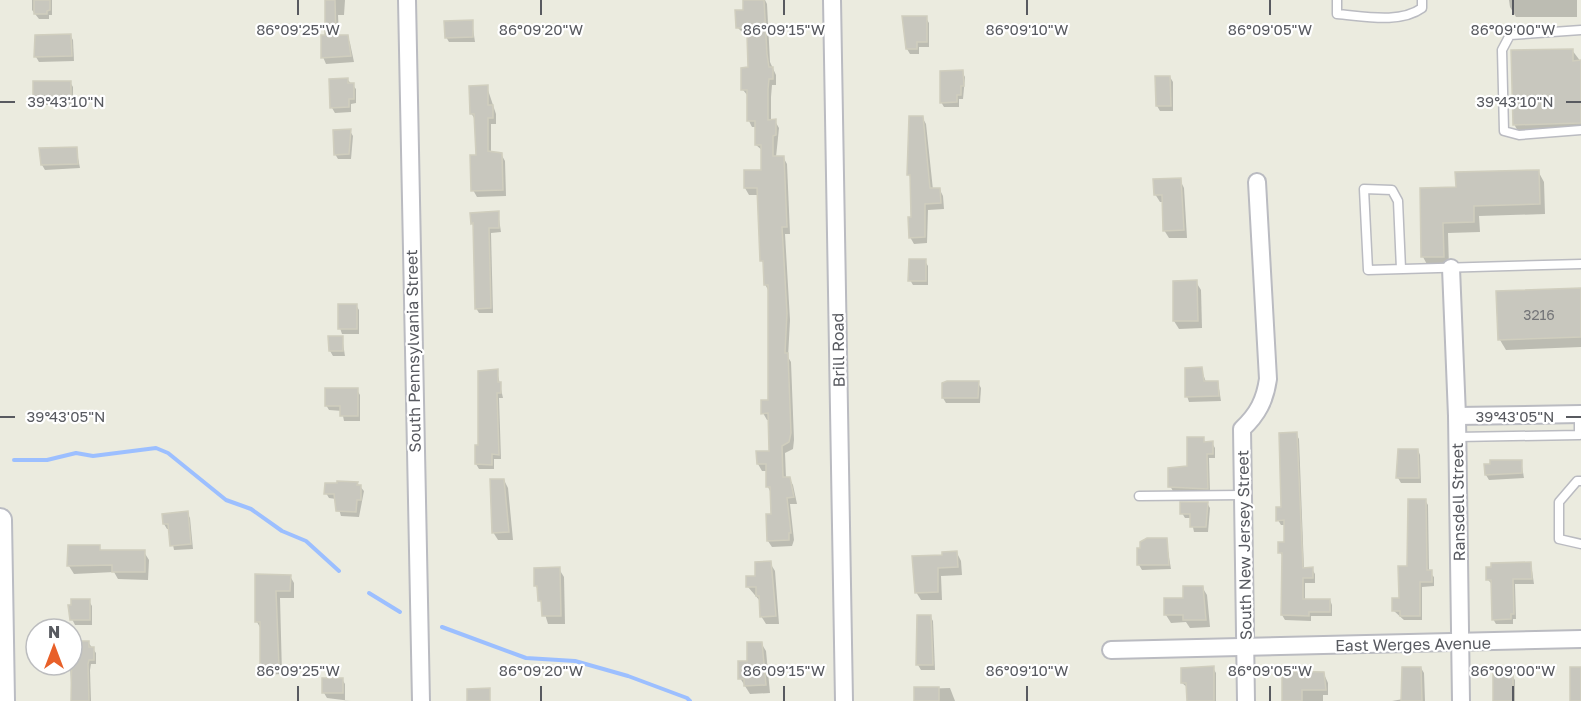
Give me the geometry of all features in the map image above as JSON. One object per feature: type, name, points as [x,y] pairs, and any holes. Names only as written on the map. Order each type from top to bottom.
[{"type":"main road","points":[[0,520],[3,701]]},
{"type":"street","name":"South Pennsylvania Street","points":[[407,0],[421,701]]},
{"type":"street","name":"Brill Road","points":[[832,0],[844,701]]},
{"type":"street","name":"South New Jersey Street","points":[[1246,701],[1242,429],[1254,418],[1265,398],[1268,379],[1257,182]]},
{"type":"street","name":"Ransdell Street","points":[[1451,268],[1457,416],[1461,701]]},
{"type":"street","points":[[1457,416],[1580,414]]},
{"type":"street","name":"East Werges Avenue","points":[[1111,650],[1581,639]]},
{"type":"lane","points":[[1337,0],[1337,14],[1383,16],[1412,15],[1422,8],[1422,0]]},
{"type":"lane","points":[[1581,30],[1510,35],[1502,50],[1504,131],[1519,135],[1581,130]]},
{"type":"lane","points":[[1401,269],[1398,201],[1392,190],[1364,189],[1368,270],[1581,264]]},
{"type":"lane","points":[[1457,436],[1579,435],[1580,414]]},
{"type":"lane","points":[[1581,481],[1577,481],[1559,502],[1559,539],[1581,544]]},
{"type":"lane","points":[[1139,496],[1243,495]]},
{"type":"building","points":[[34,0],[50,0],[50,10],[47,14],[34,14]]},
{"type":"building","points":[[325,0],[335,0],[336,35],[348,35],[351,56],[321,58],[321,35],[325,35]]},
{"type":"building","points":[[743,0],[764,0],[767,54],[769,67],[773,67],[773,79],[769,79],[768,89],[768,120],[776,119],[773,156],[784,156],[787,227],[782,227],[787,313],[785,353],[788,353],[791,433],[789,442],[782,446],[783,477],[790,477],[794,497],[787,498],[791,533],[789,533],[789,540],[767,541],[766,514],[771,514],[770,487],[766,487],[766,464],[757,464],[756,451],[769,451],[768,413],[761,414],[761,400],[768,400],[768,285],[764,285],[763,261],[760,261],[757,188],[744,188],[744,170],[761,170],[761,145],[755,145],[755,121],[747,121],[747,90],[741,90],[741,68],[748,67],[747,35],[745,36],[744,28],[736,28],[735,10],[743,10]]},
{"type":"building","points":[[902,16],[927,16],[927,42],[917,42],[917,49],[906,49]]},
{"type":"building","points":[[473,20],[473,37],[445,38],[444,21]]},
{"type":"building","points":[[71,34],[72,56],[34,57],[35,35]]},
{"type":"building","points":[[1573,49],[1573,61],[1581,60],[1581,123],[1513,125],[1511,50]]},
{"type":"building","points":[[963,70],[964,86],[961,86],[961,95],[957,95],[957,102],[940,103],[940,71]]},
{"type":"building","points":[[1155,76],[1170,76],[1171,106],[1156,106]]},
{"type":"building","points":[[348,78],[348,83],[354,83],[354,99],[349,99],[349,107],[330,108],[329,79]]},
{"type":"building","points":[[33,81],[71,81],[71,100],[33,100]]},
{"type":"building","points":[[488,85],[488,105],[493,105],[493,118],[488,118],[488,151],[502,153],[503,190],[471,191],[470,155],[476,155],[474,114],[470,114],[469,86]]},
{"type":"building","points":[[909,116],[923,116],[930,188],[940,188],[941,203],[925,204],[925,237],[909,238],[910,175],[907,175]]},
{"type":"building","points":[[351,129],[349,154],[334,155],[333,130]]},
{"type":"building","points":[[77,147],[78,164],[41,165],[39,148]]},
{"type":"building","points":[[1539,170],[1540,204],[1474,206],[1474,222],[1443,223],[1444,257],[1421,257],[1420,188],[1456,187],[1455,172]]},
{"type":"building","points":[[1181,178],[1184,230],[1163,231],[1162,195],[1154,195],[1153,179]]},
{"type":"building","points":[[499,211],[499,228],[489,228],[491,308],[475,309],[473,223],[471,224],[470,213]]},
{"type":"building","points":[[909,259],[926,259],[926,281],[908,281]]},
{"type":"building","points":[[1197,280],[1198,321],[1173,321],[1173,281]]},
{"type":"building","points":[[1581,288],[1581,337],[1498,340],[1496,291]]},
{"type":"building","points":[[338,304],[357,304],[357,329],[338,329]]},
{"type":"building","points":[[328,336],[343,336],[343,351],[329,351]]},
{"type":"building","points":[[1202,367],[1204,381],[1218,381],[1219,396],[1185,397],[1185,368]]},
{"type":"building","points":[[498,369],[498,382],[501,382],[501,393],[497,393],[499,455],[492,454],[492,465],[475,464],[475,445],[478,445],[478,371]]},
{"type":"building","points":[[979,381],[978,398],[942,398],[942,383]]},
{"type":"building","points":[[325,388],[358,388],[358,416],[340,416],[340,406],[325,406]]},
{"type":"building","points":[[1297,432],[1303,568],[1313,567],[1313,578],[1303,578],[1303,599],[1330,599],[1330,612],[1309,612],[1309,616],[1281,615],[1282,553],[1278,553],[1278,542],[1284,542],[1284,520],[1276,521],[1276,507],[1281,507],[1279,433]]},
{"type":"building","points":[[1187,437],[1204,437],[1204,442],[1213,441],[1213,454],[1207,454],[1208,489],[1168,487],[1168,468],[1187,466]]},
{"type":"building","points":[[1398,449],[1418,449],[1419,478],[1396,478]]},
{"type":"building","points":[[1490,460],[1522,460],[1522,473],[1485,475],[1484,464],[1490,464]]},
{"type":"building","points":[[490,479],[504,479],[509,532],[492,533]]},
{"type":"building","points":[[337,481],[358,482],[357,485],[361,485],[361,500],[357,500],[356,512],[336,511],[334,494],[324,494],[325,483],[337,483]]},
{"type":"building","points":[[1408,499],[1426,499],[1427,570],[1432,570],[1432,582],[1420,582],[1420,616],[1400,616],[1400,611],[1392,611],[1392,598],[1399,598],[1398,566],[1407,566]]},
{"type":"building","points":[[1180,502],[1208,502],[1206,527],[1190,527],[1190,514],[1180,514]]},
{"type":"building","points":[[188,511],[191,544],[170,546],[168,524],[163,524],[162,514]]},
{"type":"building","points":[[1147,538],[1167,538],[1169,565],[1137,565],[1137,548],[1140,548],[1140,542]]},
{"type":"building","points":[[68,545],[100,545],[100,550],[145,550],[145,572],[112,572],[112,565],[67,566]]},
{"type":"building","points":[[957,551],[958,567],[938,568],[938,592],[915,593],[912,556],[942,555],[942,552]]},
{"type":"building","points":[[771,561],[776,616],[760,617],[756,587],[746,587],[746,576],[755,576],[755,562]]},
{"type":"building","points":[[1531,562],[1532,579],[1513,579],[1514,614],[1511,614],[1511,619],[1492,620],[1491,580],[1486,580],[1486,567],[1491,567],[1491,563]]},
{"type":"building","points":[[560,567],[561,616],[542,616],[537,586],[534,586],[534,568]]},
{"type":"building","points":[[255,574],[291,575],[290,591],[276,591],[279,667],[260,668],[260,622],[255,622]]},
{"type":"building","points":[[1183,586],[1203,586],[1206,620],[1183,620],[1183,615],[1164,615],[1164,598],[1183,598]]},
{"type":"building","points":[[71,599],[90,599],[90,620],[84,620],[84,617],[70,617],[68,605],[71,605]]},
{"type":"building","points":[[917,615],[931,615],[933,665],[916,665]]},
{"type":"building","points":[[84,641],[89,641],[89,647],[94,647],[94,660],[89,660],[88,664],[89,701],[71,701],[71,677],[84,677]]},
{"type":"building","points":[[747,642],[762,642],[766,685],[744,686],[744,679],[738,679],[738,661],[747,661]]},
{"type":"building","points":[[1214,666],[1214,701],[1187,701],[1186,683],[1181,683],[1181,668]]},
{"type":"building","points":[[1402,667],[1421,667],[1422,701],[1401,701]]},
{"type":"building","points":[[1570,667],[1581,667],[1581,701],[1570,701]]},
{"type":"building","points":[[1497,669],[1509,669],[1509,674],[1513,674],[1513,701],[1493,701],[1493,674],[1497,674]]},
{"type":"building","points":[[1282,671],[1324,672],[1326,690],[1302,690],[1302,701],[1282,701]]},
{"type":"building","points":[[322,678],[343,678],[343,693],[322,693]]},
{"type":"building","points":[[914,687],[939,687],[939,701],[914,701]]},
{"type":"building","points":[[490,688],[490,701],[467,701],[467,689]]},
{"type":"waterway","points":[[14,460],[47,460],[76,453],[93,456],[156,448],[168,453],[226,500],[251,509],[282,531],[306,541],[339,571]]},
{"type":"waterway","points":[[369,593],[400,612]]},
{"type":"waterway","points":[[442,627],[526,658],[575,661],[628,676],[690,701]]}]
